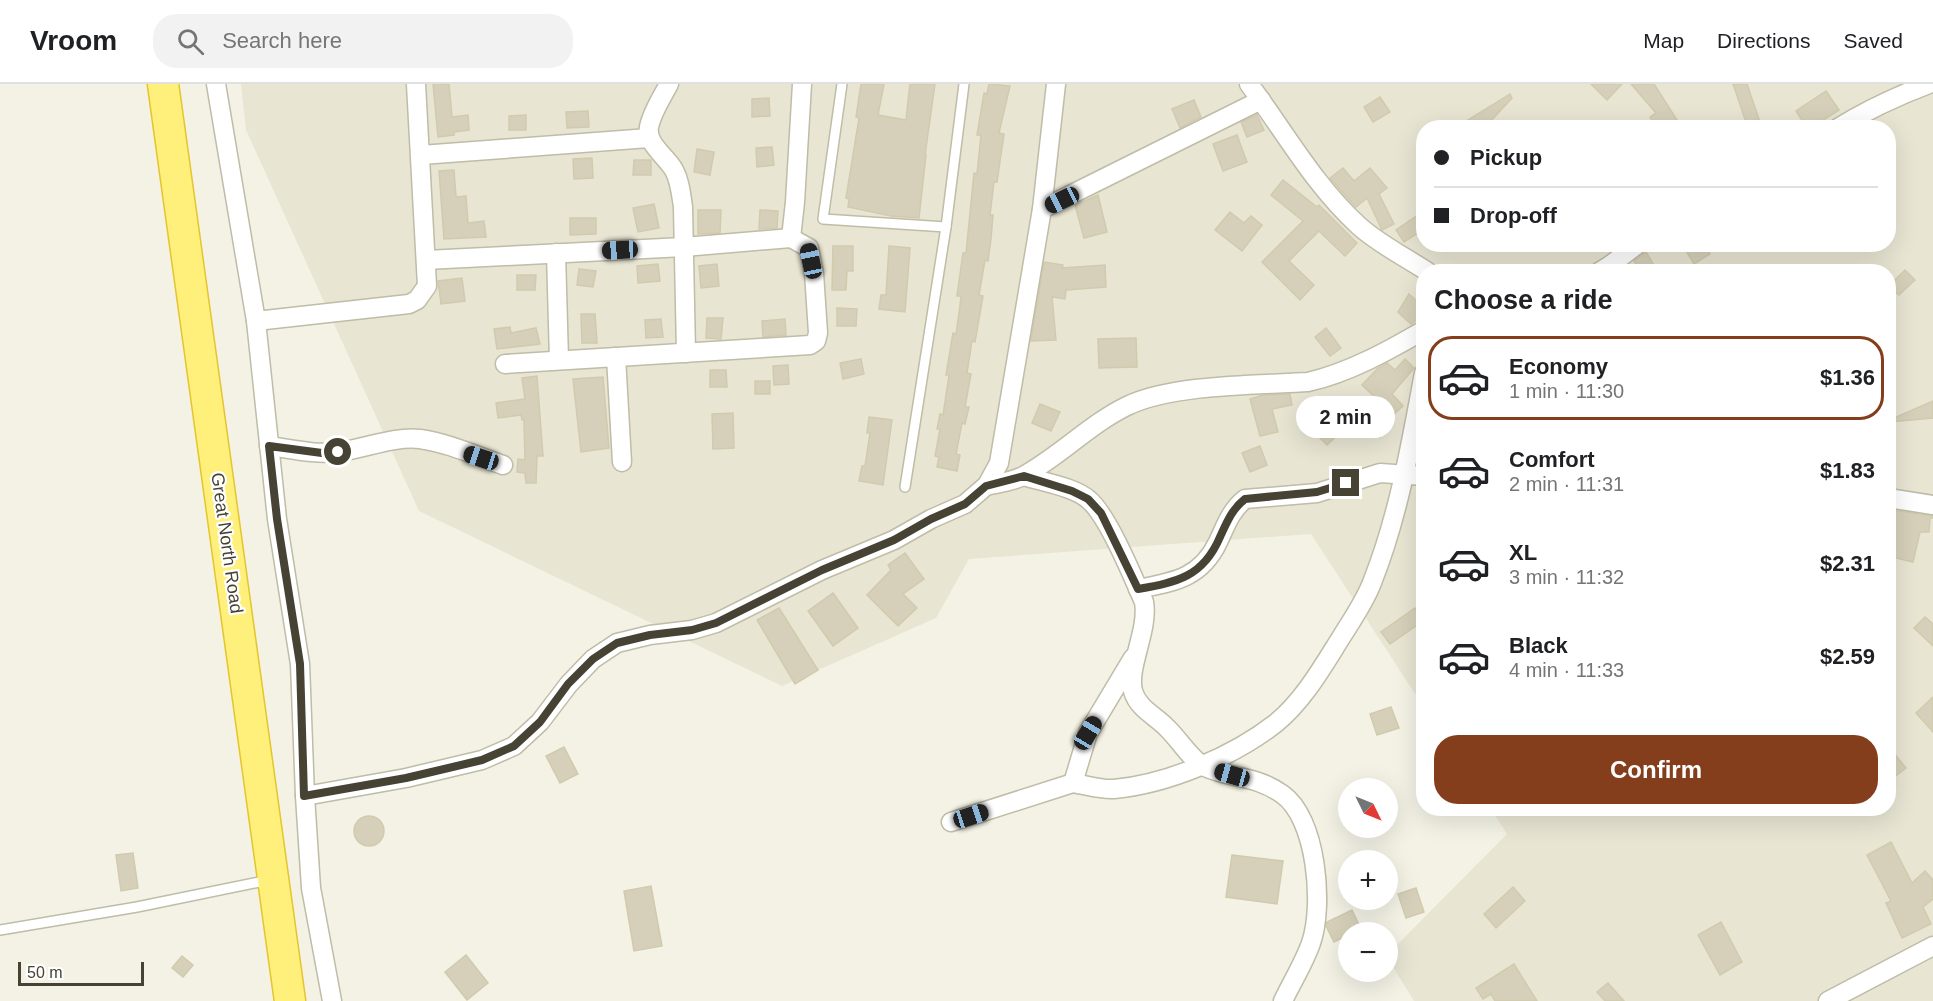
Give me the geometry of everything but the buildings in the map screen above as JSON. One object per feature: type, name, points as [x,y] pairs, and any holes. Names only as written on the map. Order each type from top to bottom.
[{"type":"highway","name":"Great North Road","points":[[163,84],[290,1001]]},
{"type":"street","points":[[216,84],[256,321],[277,519],[300,664],[304,796],[311,888],[332,1001]]},
{"type":"street","points":[[256,321],[409,304],[417,300],[427,286],[416,84]]},
{"type":"street","points":[[669,84],[649,127],[649,138],[673,170],[679,183],[683,207],[686,353]]},
{"type":"street","points":[[791,238],[802,84]]},
{"type":"street","points":[[304,796],[449,768],[482,760],[514,746],[540,722],[568,684],[593,659],[617,643],[650,635],[692,630],[716,623],[822,570],[894,540],[931,519],[965,504],[986,486],[999,463],[1042,209],[1056,84]]},
{"type":"street","points":[[1249,84],[1315,179],[1342,210],[1361,228],[1416,264]]},
{"type":"street","points":[[1853,120],[1895,97],[1929,84]]},
{"type":"street","points":[[1042,209],[1261,100]]},
{"type":"street","points":[[421,155],[649,138]]},
{"type":"street","points":[[426,261],[684,247],[791,238],[809,248],[814,273],[818,333],[816,341],[810,345],[505,364]]},
{"type":"street","points":[[1612,264],[1627,252]]},
{"type":"street","points":[[556,253],[559,360]]},
{"type":"street","points":[[986,486],[1024,476],[1098,423],[1128,405],[1158,396],[1200,390],[1323,379],[1399,345],[1416,335]]},
{"type":"street","points":[[616,357],[622,462]]},
{"type":"street","points":[[269,446],[322,453],[419,439],[503,465]]},
{"type":"street","points":[[951,822],[1073,783],[1112,789],[1203,766],[1241,746],[1277,722],[1303,694],[1335,646],[1372,582],[1415,475],[1380,473],[1317,492],[1245,499],[1236,506],[1205,562],[1189,575],[1175,582],[1138,589]]},
{"type":"street","points":[[1024,476],[1072,491],[1088,499],[1101,513],[1144,602],[1146,614],[1134,671],[1133,691],[1140,704],[1167,727],[1203,766],[1262,782],[1284,795],[1302,818],[1316,870],[1317,913],[1311,943],[1283,1001]]},
{"type":"street","points":[[1896,499],[1933,506]]},
{"type":"street","points":[[1073,783],[1088,733],[1139,648]]},
{"type":"street","points":[[1828,1001],[1933,946]]},
{"type":"lane","points":[[842,84],[824,219],[946,227]]},
{"type":"lane","points":[[905,487],[946,227],[964,84]]},
{"type":"lane","points":[[0,930],[137,907],[273,879]]},
{"type":"shaded area","points":[[241,84],[1933,84],[1933,1001],[1414,1001],[1398,975],[1398,944],[1507,834],[1495,816],[1896,816],[1896,264],[1416,264],[1416,695],[1311,534],[969,559],[936,618],[782,686],[419,511],[246,130]]},
{"type":"route","points":[[338,452],[322,453],[269,446],[277,519],[300,664],[304,796],[406,778],[482,760],[514,746],[540,722],[568,684],[593,659],[617,643],[650,635],[692,630],[716,623],[822,570],[894,540],[931,519],[965,504],[986,486],[1024,476],[1072,491],[1088,499],[1101,513],[1138,589],[1175,582],[1189,575],[1205,562],[1236,506],[1245,499],[1317,492],[1346,483]]}]
